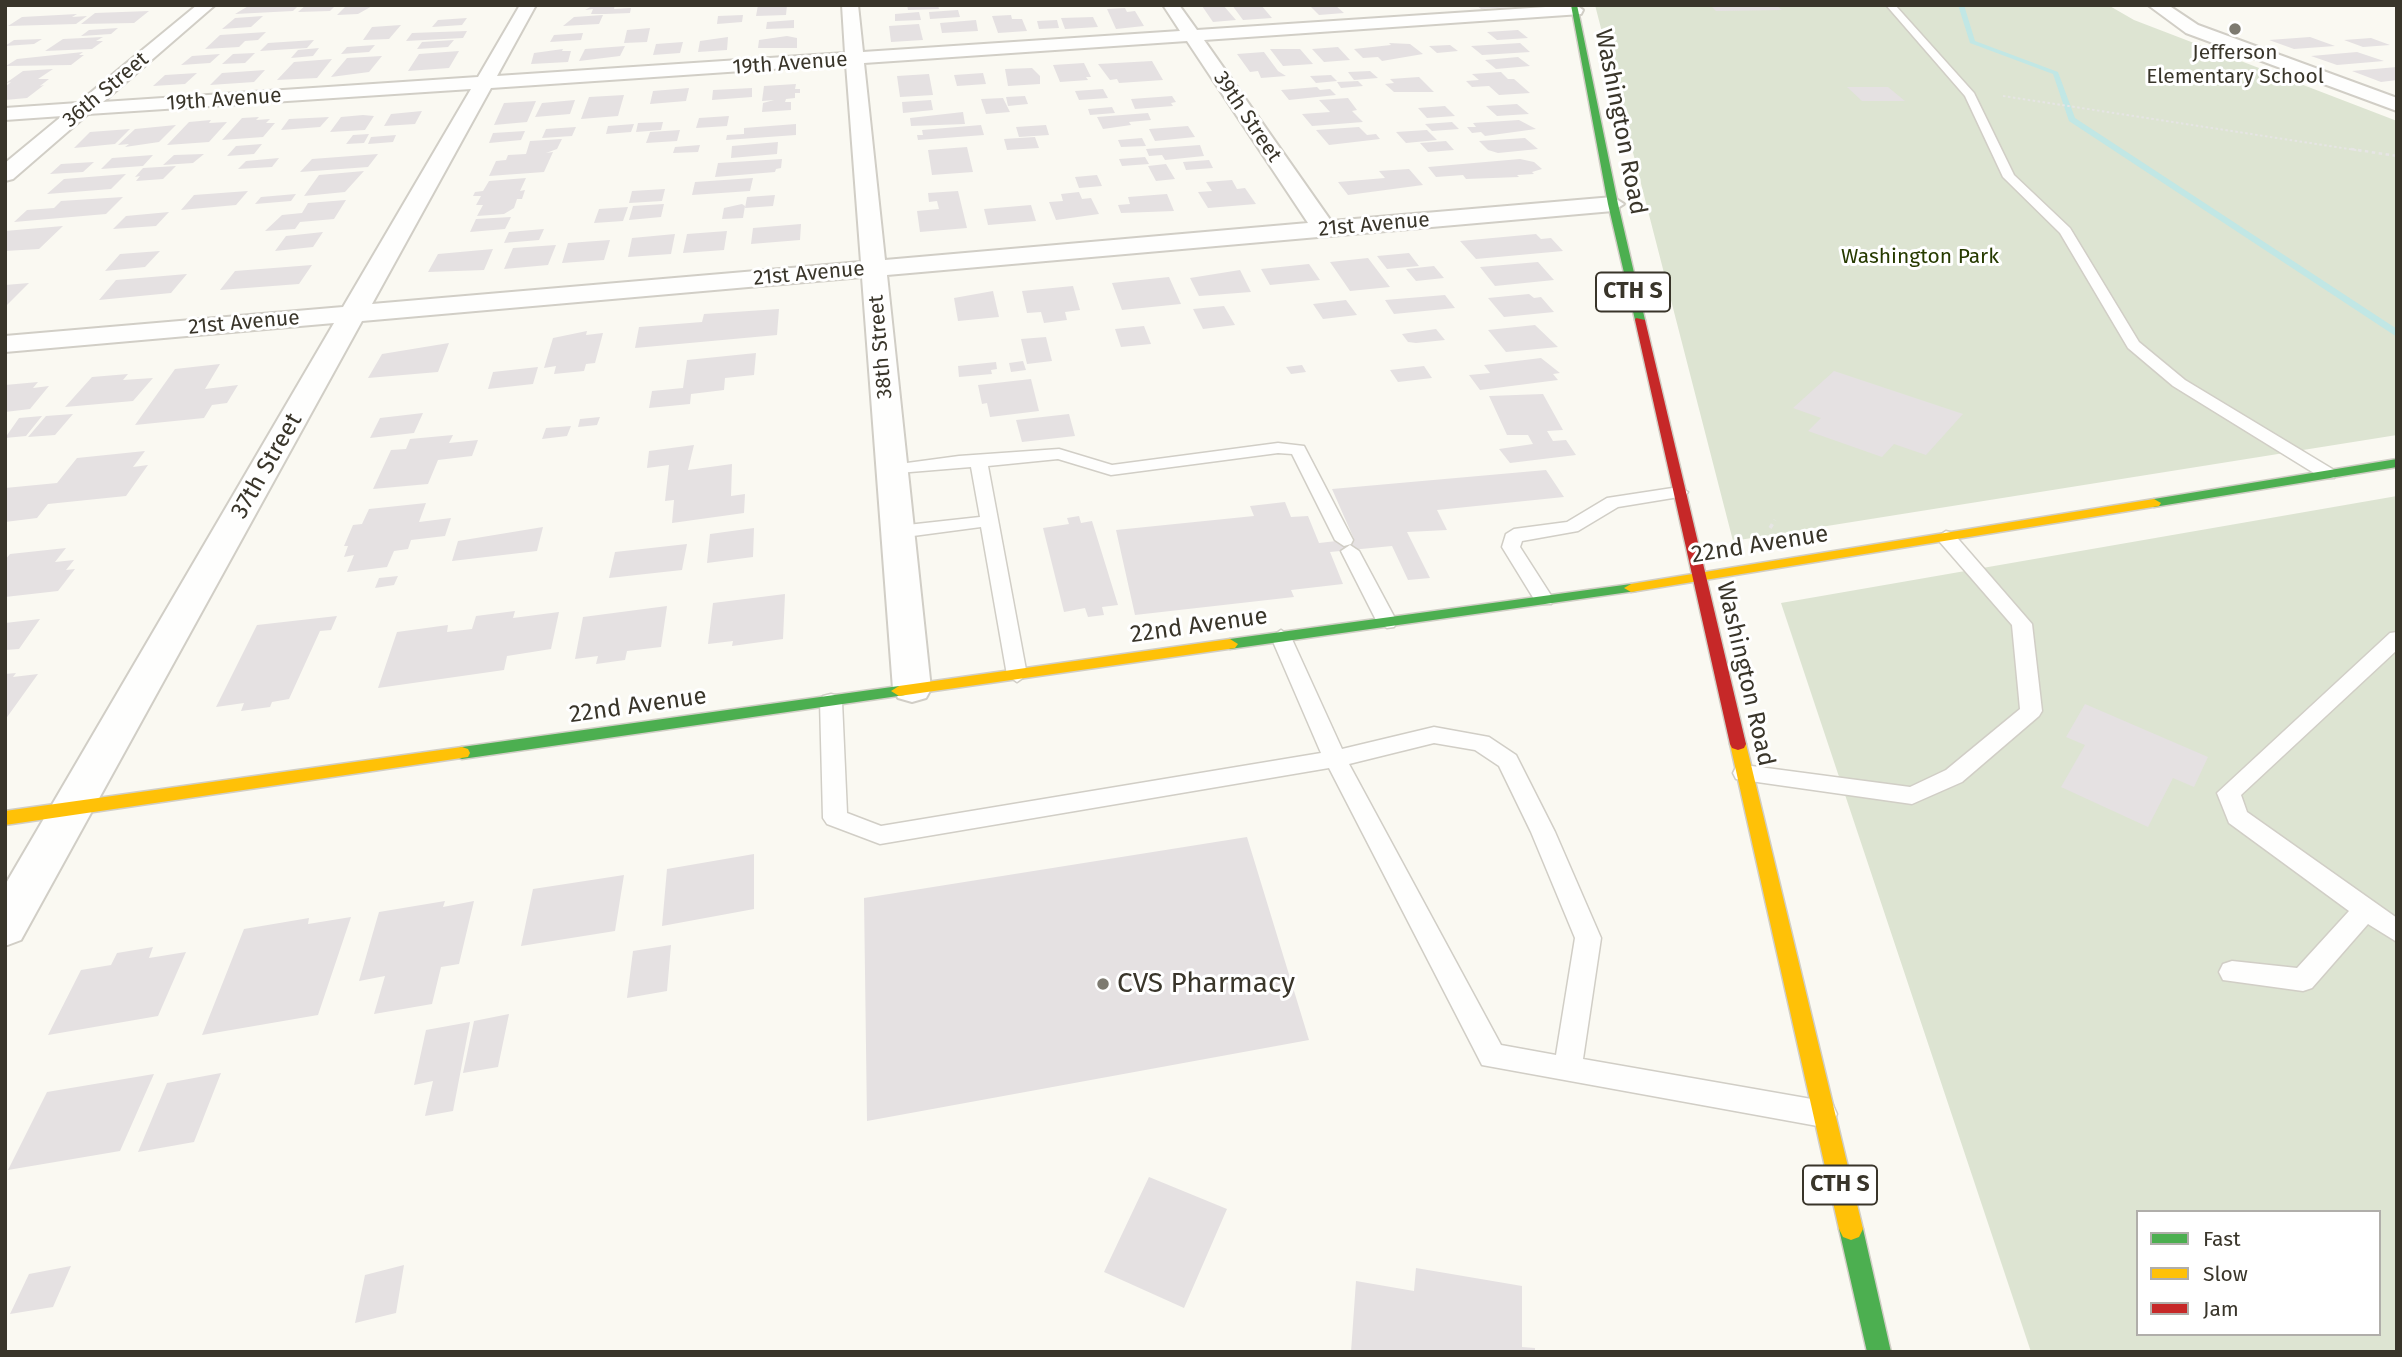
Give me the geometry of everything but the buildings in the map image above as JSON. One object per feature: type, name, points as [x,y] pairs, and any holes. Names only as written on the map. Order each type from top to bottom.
[{"type":"main road","name":"Washington Road","points":[[1574,8],[1613,204],[1878,1352]]},
{"type":"main road","name":"22nd Avenue","points":[[5,818],[1699,578],[2397,463]]},
{"type":"street","name":"36th Street","points":[[5,174],[208,5]]},
{"type":"street","name":"37th Street","points":[[5,927],[528,5]]},
{"type":"street","name":"38th Street","points":[[850,5],[912,689]]},
{"type":"street","name":"39th Street","points":[[1171,5],[1324,229]]},
{"type":"street","points":[[2156,5],[2192,29],[2397,105]]},
{"type":"street","name":"19th Avenue","points":[[5,114],[855,60],[1574,8]]},
{"type":"street","name":"21st Avenue","points":[[5,344],[1613,204]]},
{"type":"lane","points":[[1891,5],[1970,95],[2009,177],[2066,231],[2133,345],[2179,383],[2328,474]]},
{"type":"lane","points":[[892,470],[959,461],[979,462],[1059,454],[1111,470],[1278,448],[1298,450],[1387,622]]},
{"type":"lane","points":[[979,462],[1017,675]]},
{"type":"lane","points":[[1544,600],[1511,547],[1513,538],[1521,533],[1572,527],[1613,502],[1679,492]]},
{"type":"lane","points":[[898,532],[988,521]]},
{"type":"lane","points":[[1744,774],[1912,796],[1954,776],[2031,711],[2022,624],[1946,537]]},
{"type":"lane","points":[[1281,637],[1335,759],[1492,1056],[1823,1114]]},
{"type":"lane","points":[[2397,638],[2229,793],[2237,817],[2397,932]]},
{"type":"lane","points":[[831,701],[835,818],[880,835],[1335,759],[1434,735],[1481,743],[1508,761],[1543,832],[1588,938],[1567,1069]]},
{"type":"lane","points":[[2232,972],[2303,980],[2366,909]]},
{"type":"path","points":[[1970,95],[2049,103],[2397,156]]},
{"type":"green space","name":"Washington Park","points":[[1595,5],[2108,5],[2134,20],[2397,121],[2397,435],[1733,541]]},
{"type":"green space","points":[[2397,496],[2397,1352],[2031,1352],[1781,603]]},
{"type":"waterway","points":[[1961,5],[1972,42],[2056,73],[2072,119],[2397,334]]},
{"type":"traffic: fast","points":[[1574,5],[1613,204],[1640,320]]},
{"type":"traffic: fast","points":[[2154,503],[2397,463]]},
{"type":"traffic: fast","points":[[1230,644],[1631,588]]},
{"type":"traffic: fast","points":[[462,753],[899,691]]},
{"type":"traffic: fast","points":[[1851,1229],[1879,1352]]},
{"type":"traffic: slow","points":[[1631,588],[2154,503]]},
{"type":"traffic: slow","points":[[899,691],[1230,644]]},
{"type":"traffic: slow","points":[[1738,744],[1851,1229]]},
{"type":"traffic: slow","points":[[5,818],[462,753]]},
{"type":"traffic: jam","points":[[1640,320],[1738,744]]},
{"type":"place","name":"Jefferson Elementary School","points":[[2235,29]]},
{"type":"place","name":"CVS Pharmacy","points":[[1103,984]]}]
